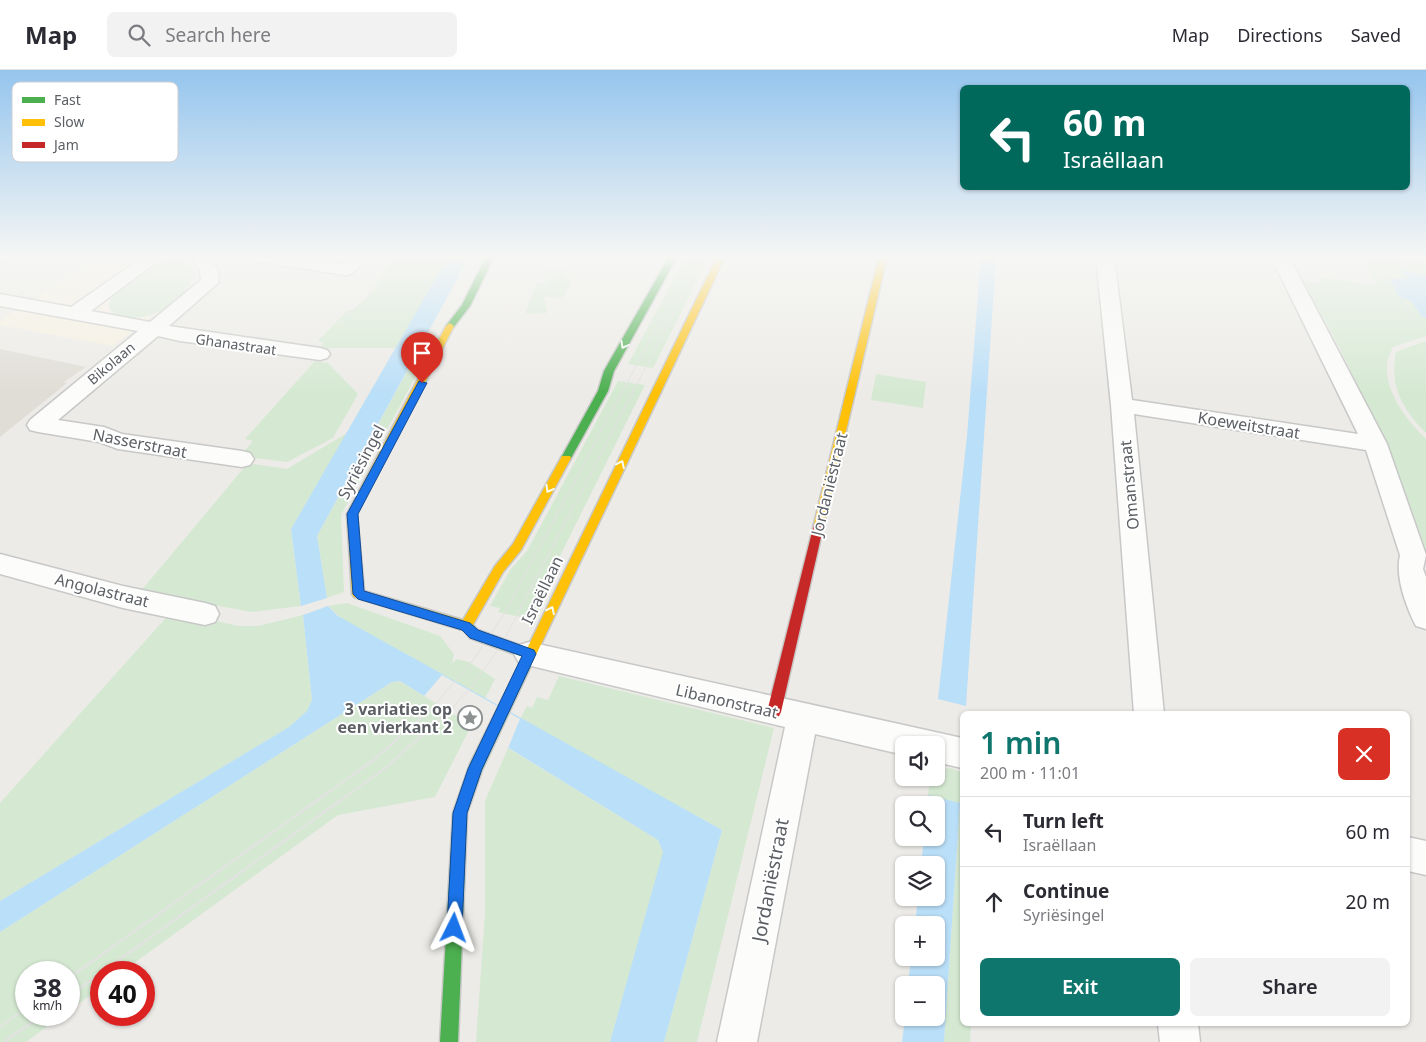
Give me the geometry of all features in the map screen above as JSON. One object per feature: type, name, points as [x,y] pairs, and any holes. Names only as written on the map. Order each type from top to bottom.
[{"type":"street","points":[[14,302],[152,328]]},
{"type":"street","points":[[76,313],[91,302]]},
{"type":"street","name":"Bikolaan","points":[[38,425],[184,302]]},
{"type":"street","name":"Syriësingel","points":[[466,626],[358,594],[352,514],[454,319],[468,302]]},
{"type":"street","points":[[529,654],[474,634],[466,626],[499,568],[517,548],[603,391],[609,371],[648,302]]},
{"type":"street","name":"Israëllaan","points":[[449,1042],[460,813],[475,769],[699,302]]},
{"type":"street","name":"Jordaniëstraat","points":[[737,1042],[788,715],[874,302]]},
{"type":"street","name":"Omanstraat","points":[[1110,302],[1122,405],[1149,711]]},
{"type":"street","points":[[1303,302],[1375,444],[1413,555],[1410,569],[1426,618]]},
{"type":"street","name":"Ghanastraat","points":[[152,328],[180,335],[320,354]]},
{"type":"street","name":"Koeweitstraat","points":[[1122,405],[1375,444]]},
{"type":"street","name":"Nasserstraat","points":[[38,425],[104,435],[127,442],[242,459]]},
{"type":"street","name":"Angolastraat","points":[[0,564],[123,596],[205,614]]},
{"type":"street","name":"Libanonstraat","points":[[529,654],[895,738]]},
{"type":"street","points":[[945,749],[960,753]]},
{"type":"street","points":[[1410,854],[1426,858]]},
{"type":"street","points":[[1178,1026],[1180,1042]]},
{"type":"shaded area","points":[[29,302],[157,302],[148,319],[113,346],[0,325],[0,321]]},
{"type":"shaded area","points":[[0,349],[86,367],[64,382],[67,383],[0,437]]},
{"type":"green space","points":[[110,302],[174,302],[162,310],[135,318],[123,318],[113,313],[109,305]]},
{"type":"green space","points":[[361,302],[422,302],[396,348],[319,348],[324,343],[318,341],[348,310],[353,310]]},
{"type":"green space","points":[[530,302],[545,302],[547,313],[525,314]]},
{"type":"green space","points":[[661,302],[686,302],[653,368],[628,364]]},
{"type":"green space","points":[[1314,302],[1412,302],[1421,316],[1426,318],[1426,336],[1393,347],[1388,360],[1387,372],[1389,385],[1394,397],[1409,420],[1426,439],[1426,563],[1372,418]]},
{"type":"green space","points":[[1426,341],[1426,433],[1411,415],[1400,397],[1394,376],[1394,364],[1396,352]]},
{"type":"green space","points":[[414,359],[425,359],[341,515],[344,592],[327,598],[317,536]]},
{"type":"green space","points":[[315,361],[328,363],[358,394],[333,438],[287,462],[240,456],[253,441],[245,439]]},
{"type":"green space","points":[[876,374],[926,382],[923,408],[871,400]]},
{"type":"green space","points":[[618,381],[645,385],[558,560],[552,582],[535,616],[528,614],[525,618],[498,612],[500,608],[490,606],[510,570],[527,551]]},
{"type":"green space","points":[[347,433],[291,529],[301,606],[252,612],[140,592],[248,463],[287,469]]},
{"type":"green space","points":[[347,603],[440,636],[454,654],[452,663],[457,659],[469,662],[495,679],[435,797],[338,815],[137,961],[90,961],[90,995],[80,1003],[80,961],[15,961],[15,1026],[48,1026],[26,1042],[0,1042],[0,932],[392,682],[400,681],[424,696],[328,606]]},
{"type":"green space","points":[[172,611],[238,626],[258,626],[303,615],[312,700],[308,711],[289,727],[0,901],[0,803]]},
{"type":"green space","points":[[559,676],[774,728],[697,1042],[664,1042],[722,830],[520,719],[527,706],[532,708],[537,697],[548,700]]},
{"type":"green space","points":[[508,748],[658,840],[664,852],[610,1042],[476,1042],[485,913],[485,801]]},
{"type":"green space","points":[[951,768],[960,772],[960,804],[945,800],[945,796],[928,795],[929,786],[945,786],[945,769]]},
{"type":"green space","points":[[960,804],[960,1026],[971,1026],[970,1042],[944,1042]]},
{"type":"water","points":[[422,302],[444,302],[317,536],[327,598],[301,606],[291,529]]},
{"type":"water","points":[[977,302],[993,302],[966,706],[938,699],[967,436]]},
{"type":"water","points":[[1412,302],[1426,302],[1426,318],[1421,316]]},
{"type":"water","points":[[328,606],[338,616],[722,830],[664,1042],[610,1042],[663,852],[658,840],[400,681],[392,682],[0,932],[0,901],[289,727],[307,711],[312,700],[303,615]]},
{"type":"water","points":[[945,799],[960,803],[944,1042],[902,1042],[904,1026],[945,1026],[945,976],[909,976],[910,966],[945,966],[945,916],[916,916],[917,906],[945,906],[945,856],[922,856],[923,846],[945,846]]},
{"type":"pier","points":[[442,675],[520,719],[508,748],[424,696]]},
{"type":"tram line","points":[[432,708],[473,660],[504,614],[670,302]]},
{"type":"tram line","points":[[452,708],[473,685],[502,644],[679,302]]},
{"type":"tram line","points":[[80,988],[384,769],[454,707]]},
{"type":"tram line","points":[[80,970],[375,759],[432,708]]},
{"type":"tram line","points":[[0,1027],[15,1016]]},
{"type":"tram line","points":[[4,1042],[27,1026]]},
{"type":"traffic: fast","points":[[450,326],[468,302]]},
{"type":"traffic: fast","points":[[566,458],[603,391],[609,371],[648,302]]},
{"type":"traffic: fast","points":[[466,626],[474,634],[529,654]]},
{"type":"traffic: fast","points":[[449,1042],[460,813],[475,769],[529,657]]},
{"type":"traffic: slow","points":[[529,657],[699,302]]},
{"type":"traffic: slow","points":[[819,524],[872,302]]},
{"type":"traffic: slow","points":[[450,326],[352,514],[358,594],[466,626]]},
{"type":"traffic: slow","points":[[466,626],[499,569],[517,547],[566,458]]},
{"type":"traffic: jam","points":[[774,712],[819,524]]},
{"type":"place","name":"3 variaties op een vierkant 2","points":[[470,718]]},
{"type":"route","points":[[422,383],[352,514],[358,594],[466,626],[474,634],[529,654],[475,769],[460,813],[454,928]]}]
